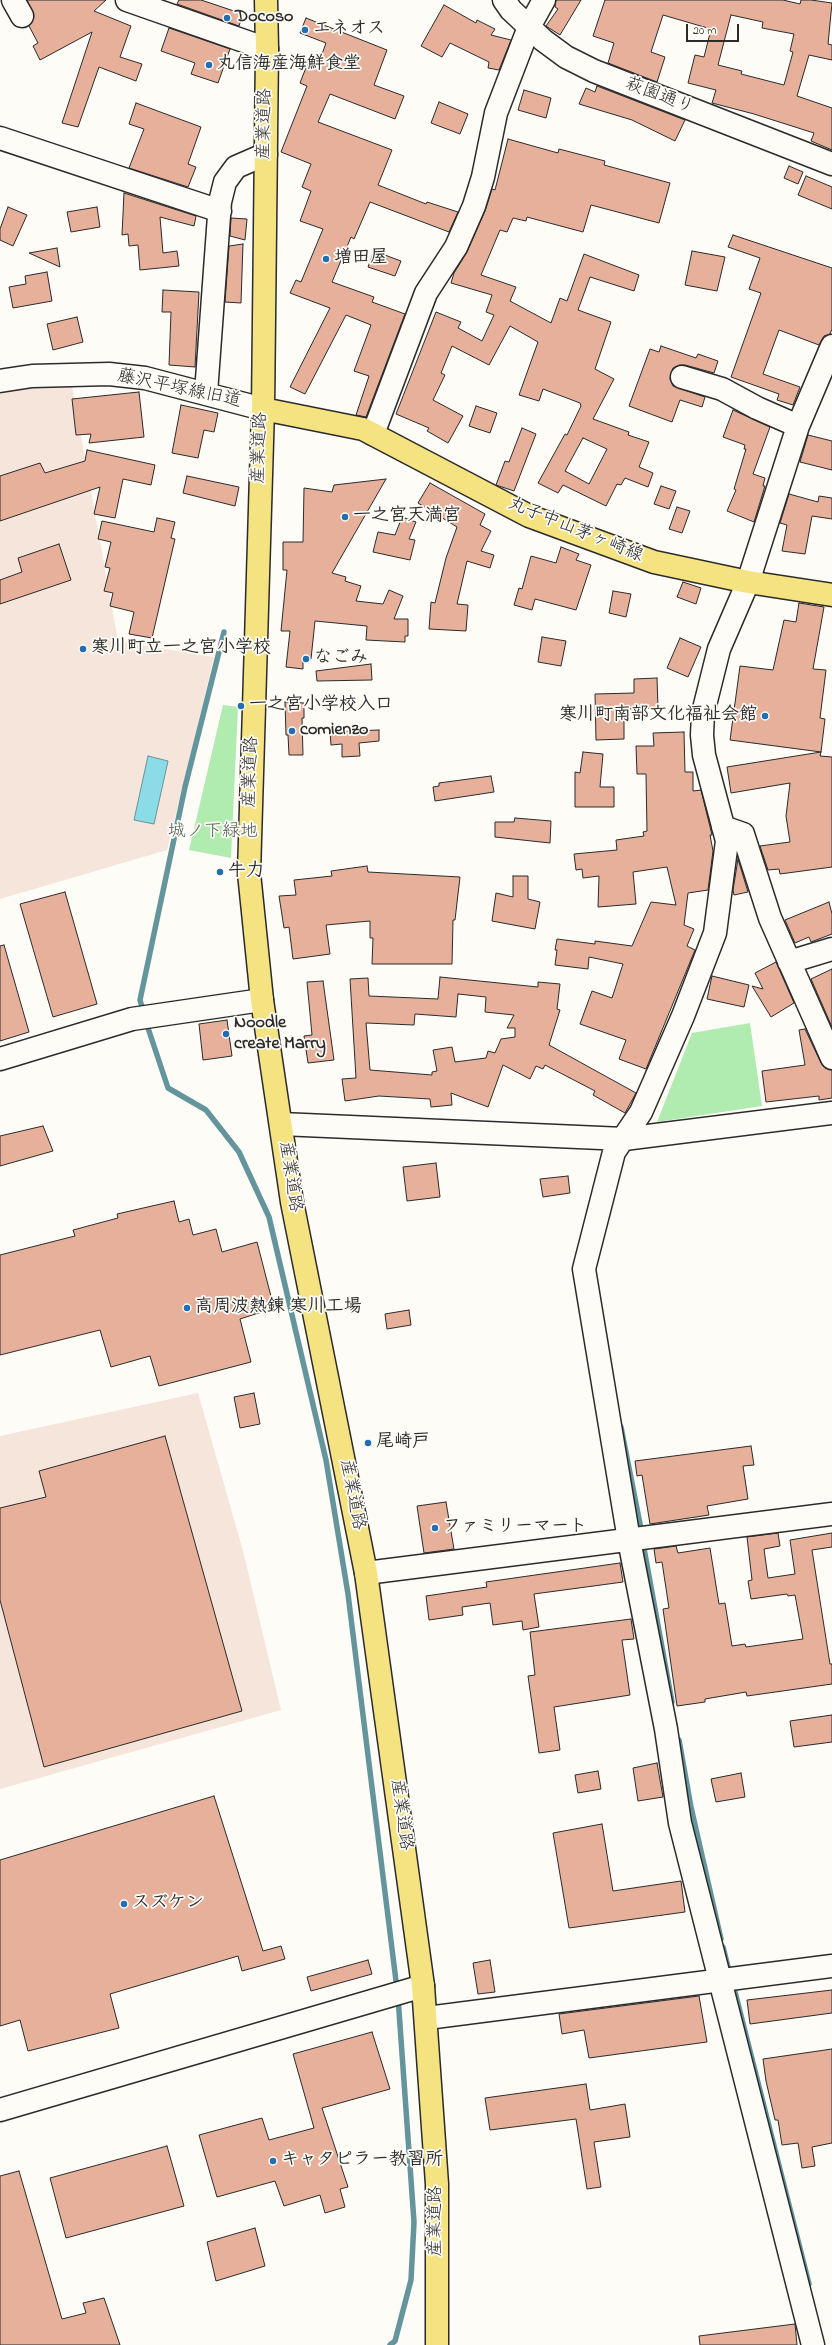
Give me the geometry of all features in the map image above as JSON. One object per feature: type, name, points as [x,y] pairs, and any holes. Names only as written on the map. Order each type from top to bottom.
[{"type":"main road","name":"産業道路","points":[[266,0],[267,49],[263,409],[249,873],[262,1000],[292,1202],[366,1573],[423,1986],[427,2018],[437,2184],[437,2345]]},
{"type":"main road","name":"丸子中山茅ヶ崎線","points":[[263,409],[363,429],[529,516],[654,562],[748,582],[832,595]]},
{"type":"street","points":[[127,0],[267,49]]},
{"type":"street","name":"萩園通り","points":[[504,0],[511,10],[529,27],[566,57],[594,72],[832,164]]},
{"type":"street","points":[[373,434],[426,293],[456,247],[474,206],[483,177],[496,114],[529,27],[544,0]]},
{"type":"street","points":[[0,138],[220,211]]},
{"type":"street","points":[[206,393],[220,211],[225,182],[236,167],[266,154]]},
{"type":"street","points":[[813,2345],[719,1981],[680,1823],[638,1539],[584,1269],[614,1152],[624,1139],[644,1105],[683,1016],[715,933],[727,841],[732,831],[704,756],[702,735],[703,713],[719,649],[748,582],[798,426],[832,346]]},
{"type":"street","name":"藤沢平塚線旧道","points":[[0,381],[32,376],[109,374],[145,378],[263,409]]},
{"type":"street","points":[[682,377],[722,389],[757,408],[798,426]]},
{"type":"street","points":[[732,831],[743,834],[770,918],[832,1058]]},
{"type":"street","points":[[789,962],[832,949]]},
{"type":"street","points":[[0,1059],[142,1017],[262,1000]]},
{"type":"street","points":[[281,1124],[624,1139],[832,1114]]},
{"type":"street","points":[[366,1573],[832,1514]]},
{"type":"street","points":[[427,2018],[832,1966]]},
{"type":"street","points":[[0,2110],[423,1986]]},
{"type":"shaded area","name":"寒川町立一之宮小学校","points":[[42,386],[72,386],[118,641],[214,657],[167,850],[0,899],[0,394]]},
{"type":"shaded area","points":[[198,1393],[243,1551],[281,1710],[0,1789],[0,1436]]},
{"type":"green space","name":"城ノ下緑地","points":[[223,705],[238,707],[231,858],[189,850]]},
{"type":"green space","points":[[750,1023],[762,1106],[657,1122],[692,1033]]},
{"type":"water","points":[[148,756],[168,761],[154,824],[134,820]]},
{"type":"building","points":[[27,0],[106,0],[94,11],[131,26],[120,57],[142,64],[136,81],[99,67],[78,127],[62,123],[92,32],[40,60],[33,46],[38,43],[29,26],[34,16]]},
{"type":"building","points":[[179,0],[201,0],[243,14],[239,26],[177,4]]},
{"type":"building","points":[[556,0],[581,0],[560,35],[546,26],[558,9],[555,7]]},
{"type":"building","points":[[605,0],[783,0],[800,4],[801,0],[811,0],[832,3],[828,44],[832,45],[832,60],[809,55],[797,96],[832,108],[832,150],[811,141],[814,133],[754,114],[712,103],[716,90],[688,83],[695,55],[704,57],[711,29],[663,15],[651,52],[665,57],[657,82],[608,63],[614,43],[593,36]],"holes":[[[731,15],[763,22],[762,28],[794,34],[790,51],[793,52],[784,85],[741,74],[742,71],[718,65]]]},
{"type":"building","points":[[444,5],[476,23],[477,20],[495,29],[491,35],[511,40],[499,70],[488,68],[489,62],[450,43],[442,57],[421,46]]},
{"type":"building","points":[[306,18],[387,50],[374,85],[404,96],[395,119],[330,94],[318,122],[392,150],[378,185],[426,204],[427,202],[458,212],[449,232],[370,202],[354,239],[351,237],[332,282],[374,297],[372,302],[405,314],[366,417],[356,415],[369,376],[354,371],[371,325],[346,315],[305,394],[290,387],[330,308],[290,293],[296,280],[301,282],[323,229],[300,221],[311,191],[302,187],[311,164],[281,152],[307,86],[300,83],[307,65],[317,68],[326,43],[300,33]]},
{"type":"building","points":[[169,28],[230,49],[218,83],[191,74],[195,63],[161,51]]},
{"type":"building","points":[[597,86],[685,120],[675,141],[632,120],[579,104],[586,88],[595,92]]},
{"type":"building","points":[[524,90],[551,98],[546,118],[518,110]]},
{"type":"building","points":[[439,102],[468,114],[460,134],[431,123]]},
{"type":"building","points":[[136,103],[201,127],[188,164],[196,167],[188,187],[129,168],[144,129],[129,124]]},
{"type":"building","points":[[508,139],[558,153],[559,149],[605,161],[604,165],[670,183],[659,223],[591,205],[583,232],[527,217],[526,221],[513,218],[507,232],[500,230],[481,275],[516,287],[510,301],[551,323],[560,298],[567,301],[584,254],[639,275],[634,291],[590,277],[578,310],[611,322],[595,369],[614,379],[593,419],[629,432],[628,435],[649,442],[639,467],[653,473],[648,487],[625,478],[621,485],[617,484],[606,506],[563,485],[558,493],[538,483],[565,434],[567,435],[581,406],[580,403],[543,389],[539,401],[519,395],[538,342],[510,326],[489,365],[452,346],[441,373],[445,375],[433,400],[463,416],[448,443],[427,431],[429,428],[396,414],[436,312],[461,322],[458,328],[482,341],[494,315],[486,312],[492,295],[451,283],[454,273],[467,252],[485,211],[492,189],[495,190]],"holes":[[[583,438],[607,449],[589,484],[565,471]]]},
{"type":"building","points":[[789,166],[803,172],[798,184],[784,178]]},
{"type":"building","points":[[806,176],[832,187],[832,209],[798,195]]},
{"type":"building","points":[[124,193],[196,216],[194,226],[160,217],[163,253],[177,251],[179,266],[140,270],[138,245],[129,246],[128,234],[122,235]]},
{"type":"building","points":[[8,207],[27,215],[13,246],[0,240],[0,229]]},
{"type":"building","points":[[97,207],[100,227],[71,232],[67,212]]},
{"type":"building","points":[[231,218],[247,219],[245,240],[230,236]]},
{"type":"building","points":[[733,235],[832,268],[832,329],[830,334],[824,336],[819,345],[779,330],[763,374],[800,387],[793,405],[777,400],[779,394],[731,377],[761,293],[749,289],[760,258],[728,247]]},
{"type":"building","points":[[243,244],[241,303],[225,302],[229,246]]},
{"type":"building","points":[[57,248],[60,267],[29,253]]},
{"type":"building","points":[[374,251],[401,261],[395,276],[368,267]]},
{"type":"building","points":[[692,251],[725,257],[717,291],[685,285]]},
{"type":"building","points":[[47,272],[52,301],[13,308],[9,287],[26,284],[25,276]]},
{"type":"building","points":[[163,290],[199,292],[195,367],[169,365],[171,312],[162,312]]},
{"type":"building","points":[[77,317],[83,342],[53,350],[47,324]]},
{"type":"building","points":[[661,346],[696,358],[698,354],[718,361],[714,373],[685,365],[679,365],[673,368],[670,379],[673,386],[705,397],[702,407],[680,400],[672,422],[629,406],[650,349],[659,352]]},
{"type":"building","points":[[139,392],[144,437],[89,443],[91,434],[76,435],[72,399]]},
{"type":"building","points":[[181,405],[218,413],[214,432],[204,430],[198,458],[172,453]]},
{"type":"building","points":[[476,406],[497,413],[490,433],[469,426]]},
{"type":"building","points":[[733,410],[770,427],[753,474],[765,478],[763,486],[765,486],[754,522],[727,511],[736,490],[734,489],[746,449],[744,449],[745,445],[723,437]]},
{"type":"building","points":[[522,428],[536,434],[514,491],[496,485],[505,461],[509,462]]},
{"type":"building","points":[[808,435],[832,441],[832,470],[800,462]]},
{"type":"building","points":[[87,450],[155,465],[151,485],[123,479],[115,518],[94,514],[100,487],[0,521],[0,476],[40,463],[45,473],[85,461]]},
{"type":"building","points":[[187,476],[239,487],[235,506],[183,493]]},
{"type":"building","points":[[386,479],[332,573],[346,577],[345,581],[361,586],[356,601],[383,604],[389,590],[403,596],[394,619],[408,619],[408,636],[405,636],[405,642],[366,640],[367,626],[315,621],[311,659],[303,659],[303,669],[286,667],[290,631],[281,631],[287,570],[283,570],[283,542],[303,542],[304,488],[332,492],[334,485]]},
{"type":"building","points":[[430,483],[485,514],[480,525],[491,531],[481,551],[494,555],[490,568],[467,561],[457,604],[468,605],[466,631],[429,629],[431,602],[435,603],[446,558],[457,527],[418,503]]},
{"type":"building","points":[[661,486],[676,491],[669,509],[654,504]]},
{"type":"building","points":[[789,494],[818,502],[819,496],[832,498],[832,519],[812,516],[805,554],[782,551],[787,525],[780,523]]},
{"type":"building","points":[[677,507],[690,511],[682,533],[669,529]]},
{"type":"building","points":[[402,517],[416,522],[409,539],[415,540],[410,560],[373,552],[378,532],[395,535]]},
{"type":"building","points":[[157,518],[175,522],[171,538],[175,539],[152,638],[129,634],[134,612],[110,606],[113,593],[104,591],[110,568],[105,567],[111,542],[98,539],[102,521],[154,532]]},
{"type":"building","points":[[59,544],[71,580],[0,604],[0,580],[22,572],[18,558]]},
{"type":"building","points":[[561,547],[579,554],[576,560],[591,565],[576,610],[535,599],[532,610],[514,605],[519,588],[522,589],[531,556],[556,563]]},
{"type":"building","points":[[683,582],[701,588],[696,604],[677,597]]},
{"type":"building","points":[[613,591],[631,594],[626,617],[609,613]]},
{"type":"building","points":[[799,603],[824,607],[813,669],[826,670],[820,718],[825,719],[821,752],[730,740],[740,666],[773,670],[784,620],[796,622]]},
{"type":"building","points":[[542,637],[566,641],[561,666],[538,662]]},
{"type":"building","points":[[680,638],[701,647],[688,677],[667,668]]},
{"type":"building","points":[[371,664],[372,680],[317,681],[316,671]]},
{"type":"building","points":[[657,678],[658,708],[624,709],[624,739],[596,740],[595,694],[634,693],[634,679]]},
{"type":"building","points":[[285,702],[304,703],[304,718],[302,718],[303,755],[289,755],[288,735],[286,735]]},
{"type":"building","points":[[379,730],[379,741],[359,743],[360,756],[342,757],[342,744],[331,745],[330,732]]},
{"type":"building","points":[[684,732],[685,772],[693,772],[693,791],[701,790],[712,835],[710,835],[713,851],[708,890],[688,893],[684,925],[694,929],[687,946],[695,950],[646,1069],[619,1059],[626,1040],[580,1024],[592,991],[612,998],[623,964],[589,957],[588,969],[555,965],[557,950],[555,950],[557,939],[595,944],[595,941],[632,946],[651,902],[676,905],[667,867],[633,872],[636,904],[598,907],[599,876],[583,878],[582,869],[576,870],[574,854],[617,850],[616,840],[644,836],[643,832],[647,831],[646,774],[637,774],[636,746],[654,746],[653,733]]},
{"type":"building","points":[[583,752],[603,754],[600,787],[614,787],[614,807],[575,807],[575,772],[580,773]]},
{"type":"building","points":[[821,752],[820,756],[832,757],[832,867],[780,874],[779,869],[768,870],[760,846],[790,842],[786,816],[790,783],[731,793],[727,767]]},
{"type":"building","points":[[491,776],[494,792],[435,801],[433,787],[439,786],[439,783]]},
{"type":"building","points":[[515,818],[551,821],[550,843],[495,837],[495,822],[514,822]]},
{"type":"building","points":[[738,859],[748,892],[734,895],[733,890]]},
{"type":"building","points":[[367,866],[368,872],[460,877],[455,920],[453,920],[452,964],[372,964],[373,938],[370,938],[370,921],[326,925],[330,954],[293,959],[289,927],[284,928],[279,896],[296,895],[294,880],[332,876],[331,871]]},
{"type":"building","points":[[513,876],[528,876],[528,899],[540,902],[535,929],[492,921],[496,893],[513,897]]},
{"type":"building","points":[[65,892],[97,1004],[53,1017],[20,904]]},
{"type":"building","points":[[829,902],[832,914],[832,934],[811,942],[809,937],[795,943],[785,920]]},
{"type":"building","points":[[4,945],[29,1032],[0,1041],[0,946]]},
{"type":"building","points":[[776,962],[794,1003],[771,1017],[752,986],[763,989],[755,973]]},
{"type":"building","points":[[832,969],[832,1027],[811,979]]},
{"type":"building","points":[[712,976],[749,985],[744,1007],[707,999]]},
{"type":"building","points":[[440,977],[538,987],[538,982],[560,984],[557,1009],[560,1010],[549,1045],[636,1093],[625,1113],[593,1095],[595,1091],[545,1065],[543,1069],[536,1066],[530,1079],[503,1065],[488,1107],[451,1093],[452,1105],[431,1107],[430,1099],[379,1096],[345,1101],[342,1079],[356,1078],[350,979],[368,978],[369,996],[438,999]],"holes":[[[458,994],[486,997],[485,1012],[514,1015],[507,1028],[515,1028],[515,1037],[501,1039],[495,1053],[488,1051],[486,1058],[455,1062],[452,1047],[433,1050],[437,1071],[432,1072],[432,1075],[370,1070],[366,1023],[414,1025],[415,1014],[456,1017]]]},
{"type":"building","points":[[323,981],[334,1060],[308,1063],[304,1036],[312,1035],[307,982]]},
{"type":"building","points":[[227,1020],[232,1056],[203,1060],[199,1024]]},
{"type":"building","points":[[805,1029],[821,1063],[825,1068],[832,1070],[832,1098],[819,1100],[819,1096],[766,1102],[762,1071],[805,1065],[799,1030]]},
{"type":"building","points":[[43,1126],[53,1151],[0,1166],[0,1136]]},
{"type":"building","points":[[436,1163],[440,1197],[407,1201],[403,1167]]},
{"type":"building","points":[[568,1176],[570,1193],[543,1197],[540,1179]]},
{"type":"building","points":[[174,1201],[179,1222],[189,1219],[193,1235],[216,1229],[222,1252],[257,1242],[274,1308],[240,1319],[251,1362],[159,1386],[150,1356],[111,1367],[100,1330],[0,1355],[0,1255],[75,1236],[73,1230],[118,1218],[117,1214]]},
{"type":"building","points":[[409,1310],[411,1325],[387,1329],[385,1314]]},
{"type":"building","points":[[254,1393],[260,1424],[240,1428],[234,1397]]},
{"type":"building","points":[[165,1436],[242,1711],[44,1767],[0,1600],[0,1508],[46,1497],[39,1471]]},
{"type":"building","points":[[751,1446],[754,1465],[743,1466],[748,1499],[707,1506],[709,1515],[650,1524],[642,1475],[637,1476],[635,1461]]},
{"type":"building","name":"ファミリーマート","points":[[446,1502],[454,1549],[424,1553],[417,1506]]},
{"type":"building","points":[[778,1533],[780,1546],[764,1549],[768,1578],[795,1574],[790,1540],[832,1533],[832,1547],[812,1550],[830,1664],[832,1664],[832,1684],[747,1696],[746,1692],[705,1699],[705,1702],[677,1706],[663,1609],[669,1608],[662,1562],[656,1563],[654,1549],[676,1546],[678,1553],[710,1548],[719,1604],[725,1603],[732,1646],[745,1644],[746,1647],[803,1639],[795,1595],[788,1596],[787,1594],[751,1599],[748,1581],[752,1580],[747,1537]]},
{"type":"building","points":[[620,1563],[623,1582],[534,1594],[539,1627],[523,1630],[522,1621],[493,1625],[490,1603],[462,1607],[463,1615],[429,1620],[426,1596],[487,1587],[486,1582]]},
{"type":"building","points":[[631,1619],[634,1639],[622,1640],[630,1695],[554,1707],[560,1750],[539,1753],[528,1676],[535,1675],[530,1632]]},
{"type":"building","points":[[832,1715],[832,1742],[794,1747],[790,1721]]},
{"type":"building","points":[[657,1763],[663,1797],[638,1801],[633,1768]]},
{"type":"building","points":[[598,1771],[601,1789],[578,1793],[575,1775]]},
{"type":"building","points":[[741,1773],[745,1797],[716,1802],[711,1779]]},
{"type":"building","name":"スズケン","points":[[214,1796],[263,1951],[281,1946],[285,1959],[242,1971],[238,1956],[110,1994],[119,2028],[28,2051],[20,2020],[0,2026],[0,1860]]},
{"type":"building","points":[[602,1824],[613,1891],[681,1881],[685,1912],[569,1928],[553,1833]]},
{"type":"building","points":[[368,1960],[372,1974],[311,1991],[307,1977]]},
{"type":"building","points":[[490,1960],[495,1992],[478,1994],[473,1963]]},
{"type":"building","points":[[832,1990],[832,2013],[750,2024],[747,2000]]},
{"type":"building","points":[[699,1996],[707,2042],[589,2058],[584,2030],[562,2034],[559,2014]]},
{"type":"building","name":"キャタピラー教習所","points":[[372,2032],[390,2089],[322,2108],[348,2187],[340,2189],[345,2207],[325,2213],[320,2195],[284,2206],[275,2181],[217,2197],[199,2135],[262,2118],[269,2140],[314,2128],[293,2054]]},
{"type":"building","points":[[832,2049],[832,2143],[812,2147],[815,2166],[802,2168],[798,2143],[782,2145],[778,2120],[775,2120],[766,2081],[763,2059]]},
{"type":"building","points":[[586,2084],[590,2110],[625,2104],[630,2137],[594,2142],[601,2187],[587,2189],[576,2119],[490,2130],[485,2098]]},
{"type":"building","points":[[167,2146],[184,2206],[66,2238],[50,2178]]},
{"type":"building","points":[[19,2171],[62,2319],[86,2313],[83,2303],[104,2298],[120,2345],[0,2345],[0,2176]]},
{"type":"building","points":[[255,2228],[265,2266],[216,2281],[207,2242]]},
{"type":"building","points":[[795,2324],[797,2345],[700,2345],[699,2336]]},
{"type":"waterway","points":[[144,1014],[140,1000],[185,787],[224,632]]},
{"type":"waterway","points":[[146,1022],[168,1088],[206,1110],[239,1152],[269,1217],[326,1460],[348,1594],[397,1989]]},
{"type":"waterway","points":[[621,1427],[642,1534]]},
{"type":"waterway","points":[[643,1543],[672,1702]]},
{"type":"waterway","points":[[679,1740],[691,1807],[721,1939]]},
{"type":"waterway","points":[[723,1947],[730,1975]]},
{"type":"waterway","points":[[733,1984],[809,2284]]},
{"type":"waterway","points":[[390,2345],[395,2341],[411,2280],[414,2222],[398,1997]]},
{"type":"place","name":"Docoso","points":[[227,18]]},
{"type":"place","name":"エネオス","points":[[305,30]]},
{"type":"place","name":"丸信海産海鮮食堂","points":[[209,65]]},
{"type":"place","name":"増田屋","points":[[326,259]]},
{"type":"place","name":"一之宮天満宮","points":[[345,517]]},
{"type":"place","name":"寒川町立一之宮小学校","points":[[83,649]]},
{"type":"place","name":"なごみ","points":[[306,659]]},
{"type":"place","name":"一之宮小学校入口","points":[[241,706]]},
{"type":"place","name":"寒川町南部文化福祉会館","points":[[765,716]]},
{"type":"place","name":"comienzo","points":[[292,731]]},
{"type":"place","name":"牛力","points":[[220,872]]},
{"type":"place","name":"Noodle create Marry","points":[[226,1034]]},
{"type":"place","name":"高周波熱錬 寒川工場","points":[[187,1308]]},
{"type":"place","name":"尾崎戸","points":[[368,1443]]},
{"type":"place","name":"ファミリーマート","points":[[435,1528]]},
{"type":"place","name":"スズケン","points":[[124,1904]]},
{"type":"place","name":"キャタピラー教習所","points":[[273,2161]]}]
